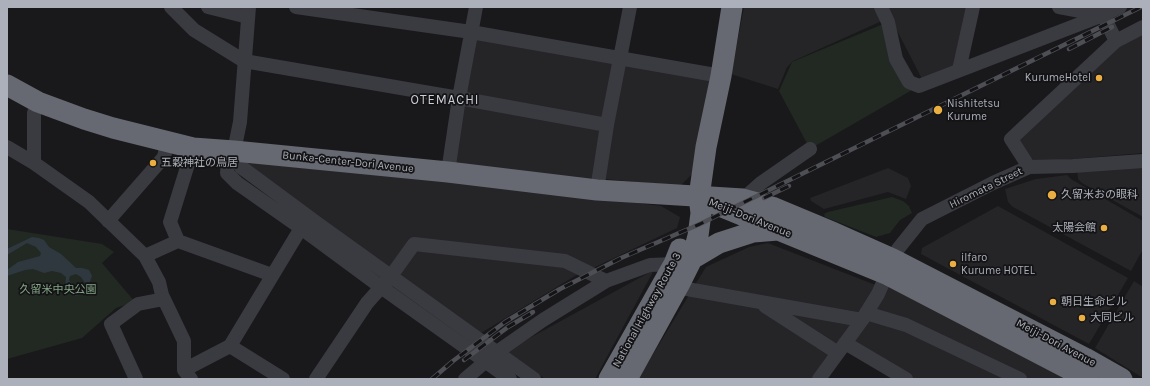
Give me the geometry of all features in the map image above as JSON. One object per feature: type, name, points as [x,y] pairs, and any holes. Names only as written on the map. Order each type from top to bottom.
[{"type":"highway","name":"National Highway Route 3","points":[[609,379],[698,236],[701,213],[699,197],[706,148],[721,76],[732,7]]},
{"type":"highway","name":"Bunka-Center-Dori Avenue","points":[[7,85],[38,102],[113,128],[167,143],[193,148],[448,172],[598,190],[699,197]]},
{"type":"highway","name":"Meiji-Dori Avenue","points":[[699,197],[743,199],[772,207],[832,232],[889,266],[1080,372],[1122,379]]},
{"type":"highway","name":"Meiji-Dori Avenue","points":[[699,197],[779,230],[889,266]]},
{"type":"highway","points":[[683,261],[719,243],[753,232],[779,230]]},
{"type":"highway","name":"National Highway Route 3","points":[[626,379],[679,285],[683,261]]},
{"type":"street","points":[[173,7],[194,30],[244,61],[607,125]]},
{"type":"street","points":[[208,7],[248,12],[240,122],[234,151],[228,161],[227,173],[237,183],[510,379]]},
{"type":"street","points":[[296,7],[471,32],[721,76]]},
{"type":"street","points":[[448,172],[459,98],[476,7]]},
{"type":"street","points":[[598,190],[607,125],[630,7]]},
{"type":"street","points":[[881,7],[888,22],[896,59],[909,82],[919,86],[959,70],[972,67],[1120,7]]},
{"type":"street","points":[[959,70],[973,7]]},
{"type":"street","points":[[1059,7],[1103,15]]},
{"type":"street","points":[[1103,15],[1116,41]]},
{"type":"street","points":[[1029,167],[1011,139],[1116,41],[1143,27]]},
{"type":"street","points":[[34,163],[34,113],[38,102]]},
{"type":"street","points":[[108,220],[164,157],[167,143]]},
{"type":"street","points":[[7,147],[34,163],[89,202],[145,256],[159,282],[164,299],[184,341],[188,374],[230,346],[301,228]]},
{"type":"street","points":[[178,241],[170,222],[193,148]]},
{"type":"street","points":[[743,199],[761,183],[810,150]]},
{"type":"street","points":[[234,151],[241,167],[534,379]]},
{"type":"street","name":"Hiromata Street","points":[[819,379],[864,317],[878,294],[889,266],[898,249],[922,220],[1029,167],[1073,166],[1143,161]]},
{"type":"street","points":[[145,256],[178,241],[272,275]]},
{"type":"street","points":[[316,379],[346,332],[391,276],[414,244],[565,261],[606,281]]},
{"type":"street","points":[[465,379],[497,352],[543,320],[606,281],[650,265],[683,261]]},
{"type":"street","points":[[679,285],[687,289],[759,302],[906,324],[1020,379]]},
{"type":"street","points":[[136,379],[111,324],[138,304],[164,299]]},
{"type":"street","points":[[759,302],[842,348],[906,379]]},
{"type":"street","points":[[230,346],[284,379]]},
{"type":"shaded area","points":[[744,7],[876,7],[884,20],[793,61],[787,67],[778,89],[731,74]]},
{"type":"shaded area","points":[[885,7],[968,7],[955,68],[922,79]]},
{"type":"shaded area","points":[[1143,34],[1143,153],[1035,162],[1016,142],[1118,47]]},
{"type":"shaded area","points":[[476,37],[613,61],[603,120],[464,94]]},
{"type":"shaded area","points":[[622,62],[710,80],[692,174],[680,186],[604,179]]},
{"type":"shaded area","points":[[461,102],[603,129],[592,185],[453,168]]},
{"type":"shaded area","points":[[244,154],[661,206],[680,217],[677,228],[591,269],[413,240],[390,271],[247,167]]},
{"type":"shaded area","points":[[1143,165],[1143,217],[1082,183],[1078,179],[1077,169]]},
{"type":"shaded area","points":[[888,168],[908,178],[911,186],[906,199],[888,192],[824,209],[811,201],[810,198]]},
{"type":"shaded area","points":[[1067,175],[1071,179],[1143,221],[1143,249],[1131,271],[1013,207],[1008,202],[1005,189],[1036,179]]},
{"type":"shaded area","points":[[998,206],[1128,278],[1089,344],[921,254],[922,248]]},
{"type":"shaded area","points":[[32,237],[44,240],[49,247],[61,254],[76,268],[89,270],[92,276],[88,287],[83,294],[74,296],[65,288],[66,277],[61,273],[52,271],[44,273],[33,269],[7,276],[7,270],[18,262],[40,256],[41,253],[36,247],[27,243],[7,255],[7,249]],"holes":[[[76,274],[81,277],[85,283],[84,286],[81,288],[75,288],[69,280],[70,276]]]},
{"type":"shaded area","points":[[768,243],[878,286],[861,317],[693,288],[706,267],[749,247]]},
{"type":"shaded area","points":[[416,249],[564,265],[580,273],[481,333],[396,275]]},
{"type":"shaded area","points":[[654,270],[595,379],[545,379],[506,351]]},
{"type":"shaded area","points":[[1134,281],[1143,287],[1143,378],[1095,348]]},
{"type":"shaded area","points":[[887,286],[1067,377],[1065,379],[1023,379],[873,313]]},
{"type":"shaded area","points":[[689,295],[758,304],[832,354],[815,379],[638,379]]},
{"type":"shaded area","points":[[765,305],[859,322],[837,351]]},
{"type":"shaded area","points":[[869,316],[1014,379],[909,379],[848,344]]},
{"type":"green space","points":[[888,22],[896,59],[919,86],[810,149],[779,91],[792,62]]},
{"type":"green space","points":[[892,197],[903,201],[909,206],[912,213],[900,220],[890,233],[876,237],[825,217],[824,214],[828,212]]},
{"type":"green space","name":"久留米中央公園","points":[[7,229],[102,244],[114,252],[102,263],[135,302],[116,308],[82,338],[7,359]]},
{"type":"railway","points":[[432,379],[453,361],[505,322],[560,289],[621,258],[700,224],[1141,7]]},
{"type":"railway","points":[[1069,49],[1112,27]]},
{"type":"railway","points":[[764,198],[789,186]]},
{"type":"railway","points":[[464,360],[508,327],[533,312]]},
{"type":"place","name":"KurumeHotel","points":[[1099,78]]},
{"type":"place","name":"Nishitetsu Kurume","points":[[938,110]]},
{"type":"place","name":"五穀神社の鳥居","points":[[153,163]]},
{"type":"place","name":"久留米おの眼科","points":[[1052,195]]},
{"type":"place","name":"太陽会館","points":[[1104,228]]},
{"type":"place","name":"ilfaro Kurume HOTEL","points":[[953,264]]},
{"type":"place","name":"朝日生命ビル","points":[[1053,302]]},
{"type":"place","name":"大同ビル","points":[[1082,318]]},
{"type":"district","name":"OTEMACHI","points":[[445,100]]}]
